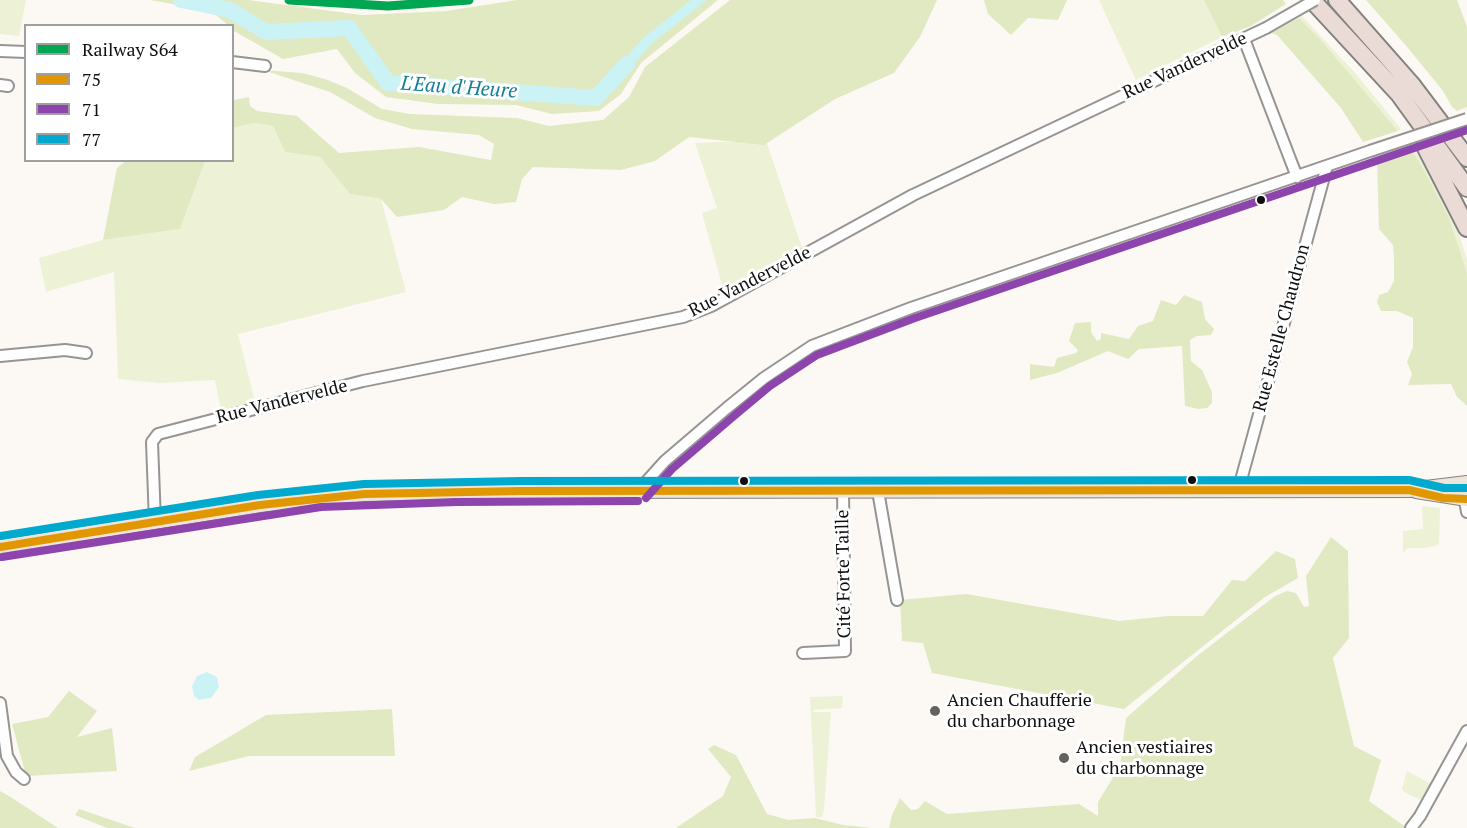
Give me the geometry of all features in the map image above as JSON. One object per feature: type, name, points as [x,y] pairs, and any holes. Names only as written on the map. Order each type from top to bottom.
[{"type":"highway","points":[[1313,0],[1399,94],[1467,188]]},
{"type":"highway","points":[[1337,0],[1412,85],[1467,158]]},
{"type":"highway","points":[[1399,94],[1411,123],[1435,162],[1467,228]]},
{"type":"main road","points":[[0,547],[260,505],[364,494],[638,491],[1409,490],[1465,484]]},
{"type":"main road","points":[[1409,490],[1466,503]]},
{"type":"street","name":"Rue Vandervelde","points":[[155,522],[152,442],[158,434],[363,381],[693,313],[711,306],[914,195],[1244,39],[1313,0]]},
{"type":"street","points":[[1244,39],[1297,177]]},
{"type":"street","points":[[0,51],[24,51]]},
{"type":"street","points":[[234,62],[265,66]]},
{"type":"street","points":[[638,491],[665,461],[736,400],[790,359],[812,346],[911,308],[1467,119]]},
{"type":"street","name":"Rue Estelle Chaudron","points":[[1238,491],[1327,166]]},
{"type":"street","points":[[0,356],[65,350],[86,353]]},
{"type":"street","points":[[1465,484],[1466,503]]},
{"type":"street","name":"Cité Forte Taille","points":[[803,653],[845,651],[843,491]]},
{"type":"street","name":"Cité Forte Taille","points":[[878,491],[897,600]]},
{"type":"street","points":[[0,703],[8,756],[16,772],[24,779]]},
{"type":"street","points":[[1411,828],[1467,731]]},
{"type":"green space","points":[[0,0],[26,0],[19,36],[0,34]]},
{"type":"green space","points":[[150,0],[248,0],[362,15],[446,11],[517,0],[718,0],[641,63],[621,94],[599,111],[552,114],[516,105],[438,104],[386,97],[355,73],[337,49],[283,59],[234,31],[234,24],[227,24],[211,11]]},
{"type":"green space","points":[[730,0],[937,0],[920,37],[894,73],[835,99],[764,145],[689,137],[655,161],[621,170],[533,167],[522,179],[516,202],[494,204],[462,197],[444,210],[397,217],[381,199],[350,194],[320,157],[285,152],[273,126],[254,123],[234,128],[234,100],[249,97],[250,106],[257,111],[297,116],[339,153],[419,147],[491,160],[494,144],[479,135],[412,129],[375,118],[330,92],[263,70],[302,73],[325,79],[347,88],[382,109],[410,114],[517,118],[549,126],[603,120],[629,97],[645,67]]},
{"type":"green space","points":[[984,0],[1067,0],[1058,20],[1028,18],[1011,35],[988,14]]},
{"type":"green space","points":[[1099,0],[1204,0],[1222,37],[1136,80]]},
{"type":"green space","points":[[1204,0],[1283,0],[1286,4],[1251,26],[1222,37]]},
{"type":"green space","points":[[1366,0],[1457,0],[1467,27],[1467,107],[1457,111],[1452,107],[1443,91]]},
{"type":"green space","points":[[1302,16],[1356,74],[1401,129],[1398,131],[1321,40],[1299,18]]},
{"type":"green space","points":[[1299,18],[1321,40],[1398,131],[1363,142],[1341,108],[1277,35],[1271,33]]},
{"type":"green space","points":[[254,123],[273,126],[285,152],[320,157],[350,194],[381,199],[406,292],[238,334],[255,402],[221,410],[215,380],[159,383],[118,379],[114,272],[46,292],[39,258],[103,240],[180,229],[205,162],[234,162],[234,128]]},
{"type":"green space","points":[[766,140],[802,248],[724,292],[702,213],[717,208],[695,143]]},
{"type":"green space","points":[[1412,145],[1445,201],[1457,227],[1467,260],[1467,275],[1419,161],[1410,149]]},
{"type":"green space","points":[[1410,149],[1419,161],[1449,218],[1467,275],[1467,406],[1457,397],[1451,384],[1408,385],[1412,374],[1407,362],[1413,347],[1413,318],[1397,311],[1381,311],[1377,302],[1379,295],[1388,292],[1394,281],[1394,261],[1393,245],[1379,229],[1377,161]]},
{"type":"green space","points":[[125,162],[205,162],[180,229],[103,240],[117,168]]},
{"type":"green space","points":[[1184,295],[1202,302],[1205,319],[1214,329],[1211,335],[1197,336],[1190,340],[1191,361],[1202,370],[1212,392],[1212,403],[1207,408],[1198,409],[1185,406],[1182,346],[1139,349],[1128,359],[1108,351],[1057,373],[1030,380],[1030,364],[1054,367],[1057,358],[1076,353],[1078,350],[1069,341],[1075,323],[1091,322],[1091,332],[1097,341],[1101,339],[1101,333],[1129,339],[1138,326],[1153,321],[1161,300],[1176,305]]},
{"type":"green space","points":[[1422,506],[1440,508],[1439,545],[1407,548],[1403,553],[1403,531],[1423,529]]},
{"type":"green space","points":[[1331,537],[1348,551],[1349,638],[1333,658],[1354,746],[1381,760],[1369,801],[1407,828],[889,828],[900,798],[911,810],[918,809],[925,801],[947,814],[1079,804],[1098,816],[1098,802],[1120,766],[1126,718],[1197,656],[1275,596],[1287,591],[1296,593],[1304,607],[1309,606],[1306,576]]},
{"type":"green space","points":[[1276,551],[1295,559],[1298,578],[1265,597],[1124,709],[932,673],[923,643],[902,641],[900,600],[966,594],[1119,621],[1168,616],[1203,616],[1232,580],[1245,581]]},
{"type":"green space","points":[[69,691],[97,711],[77,737],[112,728],[117,771],[26,776],[12,724],[48,717]]},
{"type":"green space","points":[[843,696],[842,708],[813,710],[813,712],[831,712],[824,810],[822,817],[816,817],[810,697]]},
{"type":"green space","points":[[392,709],[395,756],[249,756],[189,771],[195,757],[266,715]]},
{"type":"green space","points":[[714,745],[736,755],[767,814],[788,820],[815,818],[843,825],[873,828],[676,828],[723,796],[731,777],[708,749]]},
{"type":"green space","points":[[1407,771],[1433,785],[1425,802],[1404,792],[1402,788]]},
{"type":"green space","points":[[0,791],[9,796],[58,828],[0,828]]},
{"type":"green space","points":[[79,809],[135,828],[107,828],[75,815]]},
{"type":"water","points":[[691,0],[707,0],[651,44],[617,84],[608,78],[642,39]]},
{"type":"water","points":[[207,672],[217,677],[219,687],[211,698],[199,700],[194,696],[192,686],[197,676]]},
{"type":"waterway","name":"L'Eau d'Heure","points":[[181,0],[230,10],[266,32],[349,28],[388,83],[596,98],[627,64]]},
{"type":"rail line","name":"S64","points":[[289,0],[388,6],[469,0]]},
{"type":"transit line","name":"71","points":[[646,498],[672,469],[734,416],[770,386],[817,355],[915,318],[1467,130]]},
{"type":"transit line","name":"77","points":[[0,536],[258,495],[364,484],[521,481],[1409,480],[1444,488],[1467,488]]},
{"type":"transit line","name":"75","points":[[0,547],[260,505],[364,494],[521,491],[1409,490],[1443,498],[1467,499]]},
{"type":"transit line","name":"71","points":[[2,557],[321,507],[456,502],[638,501]]},
{"type":"place","name":"Ancien Chaufferie du charbonnage","points":[[935,711]]},
{"type":"place","name":"Ancien vestiaires du charbonnage","points":[[1064,758]]}]
